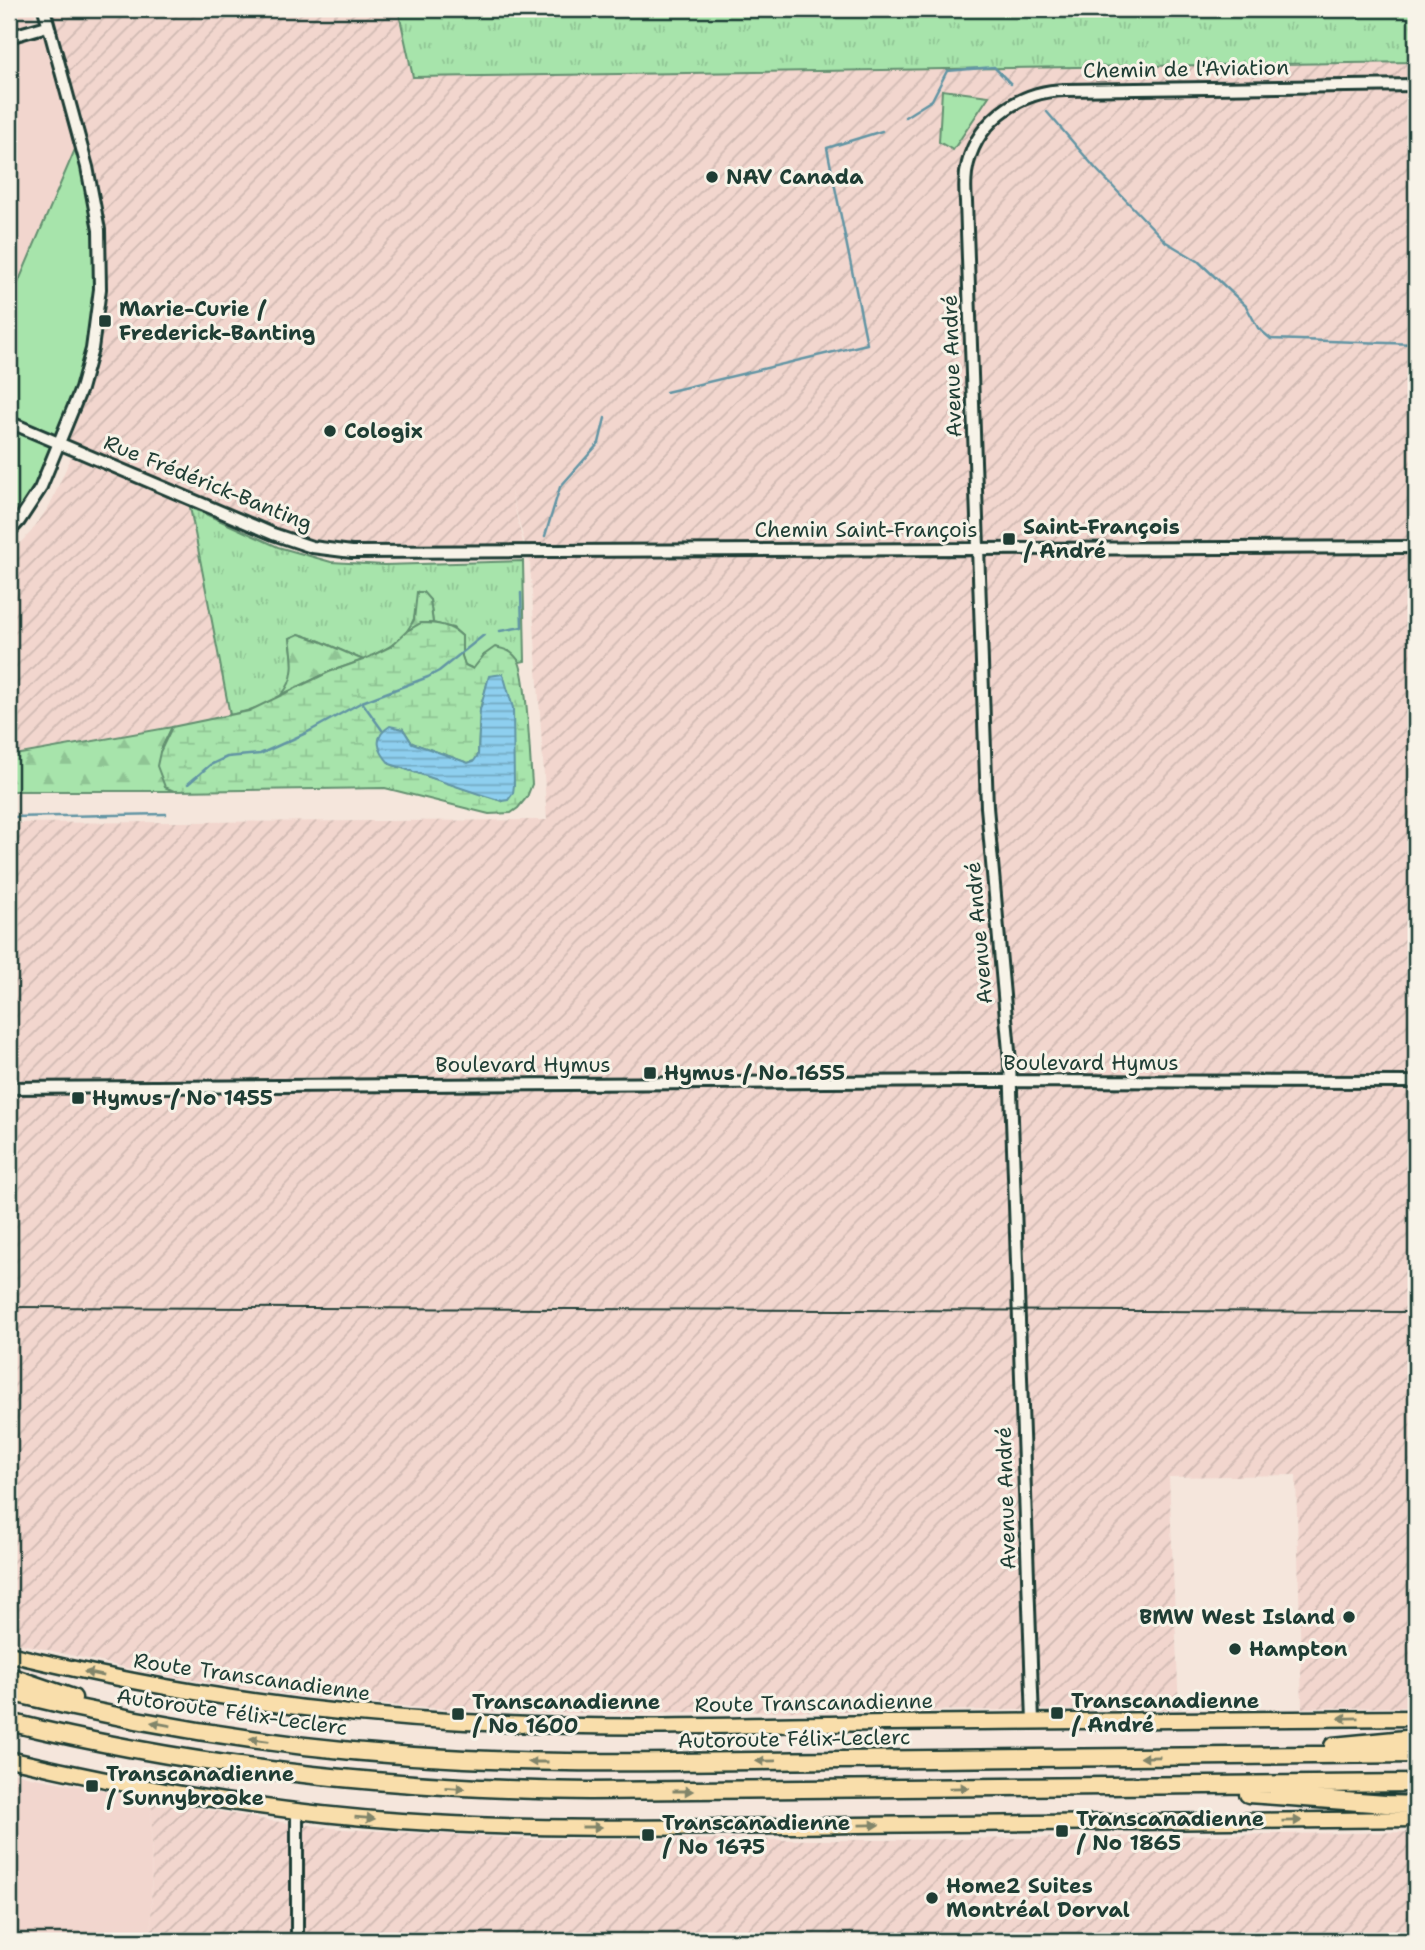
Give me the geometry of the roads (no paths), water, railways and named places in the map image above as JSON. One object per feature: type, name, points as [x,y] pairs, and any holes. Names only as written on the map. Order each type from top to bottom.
[{"type":"highway","points":[[9,1676],[135,1720]]},
{"type":"highway","name":"Autoroute Félix-Leclerc","points":[[9,1692],[135,1720],[231,1736],[403,1756],[516,1761],[1416,1754]]},
{"type":"highway","points":[[9,1724],[255,1769],[361,1781],[465,1788],[603,1791],[1416,1783]]},
{"type":"highway","points":[[1219,1756],[1416,1738]]},
{"type":"highway","points":[[1133,1786],[1416,1804]]},
{"type":"main road","name":"Route Transcanadienne","points":[[9,1654],[121,1680],[213,1696],[361,1715],[466,1723],[596,1726],[1416,1718]]},
{"type":"main road","points":[[9,1759],[160,1791],[297,1811],[424,1823],[564,1828],[1416,1819]]},
{"type":"street","points":[[9,531],[19,521],[40,488],[81,389],[92,349],[100,289],[99,230],[87,167],[44,9]]},
{"type":"street","points":[[9,37],[47,26]]},
{"type":"street","name":"Chemin de l'Aviation","points":[[976,143],[990,123],[1008,107],[1030,96],[1050,91],[1416,85]]},
{"type":"street","name":"Avenue André","points":[[976,143],[967,167],[965,190],[988,819],[1010,1082],[1032,1721]]},
{"type":"street","name":"Rue Frédérick-Banting","points":[[9,422],[273,534],[312,547],[352,552],[525,551]]},
{"type":"street","name":"Chemin Saint-François","points":[[525,551],[1416,547]]},
{"type":"street","name":"Boulevard Hymus","points":[[9,1088],[1416,1082]]},
{"type":"street","points":[[297,1811],[297,1941]]},
{"type":"water","points":[[503,674],[513,708],[514,785],[508,800],[502,801],[479,794],[390,764],[386,759],[380,749],[379,739],[390,726],[403,729],[412,743],[468,763],[474,761],[478,755],[480,710],[489,676]]},
{"type":"waterway","points":[[905,117],[932,100],[947,71],[994,67],[1011,84]]},
{"type":"waterway","points":[[1047,112],[1096,169],[1166,242],[1198,261],[1246,306],[1258,328],[1271,339],[1416,344]]},
{"type":"waterway","points":[[666,392],[867,344],[827,148],[882,131]]},
{"type":"waterway","points":[[545,536],[560,487],[599,443],[605,418]]},
{"type":"waterway","points":[[500,631],[522,627],[521,593]]},
{"type":"waterway","points":[[188,784],[210,765],[227,757],[260,754],[306,733],[362,702],[428,677],[484,635]]},
{"type":"waterway","points":[[362,702],[382,730]]},
{"type":"waterway","points":[[9,817],[166,814]]},
{"type":"tram line","points":[[9,1307],[1416,1312]]},
{"type":"place","name":"NAV Canada","points":[[712,177]]},
{"type":"place","name":"Marie-Curie / Frederick-Banting","points":[[105,321]]},
{"type":"place","name":"Cologix","points":[[330,431]]},
{"type":"place","name":"Saint-François / André","points":[[1009,539]]},
{"type":"place","name":"Hymus / No 1655","points":[[650,1073]]},
{"type":"place","name":"Hymus / No 1455","points":[[78,1098]]},
{"type":"place","name":"BMW West Island","points":[[1349,1617]]},
{"type":"place","name":"Hampton","points":[[1235,1649]]},
{"type":"place","name":"Transcanadienne / André","points":[[1057,1713]]},
{"type":"place","name":"Transcanadienne / No 1600","points":[[458,1714]]},
{"type":"place","name":"Transcanadienne / Sunnybrooke","points":[[92,1786]]},
{"type":"place","name":"Transcanadienne / No 1865","points":[[1062,1831]]},
{"type":"place","name":"Transcanadienne / No 1675","points":[[648,1835]]},
{"type":"place","name":"Home2 Suites Montréal Dorval","points":[[932,1898]]}]
